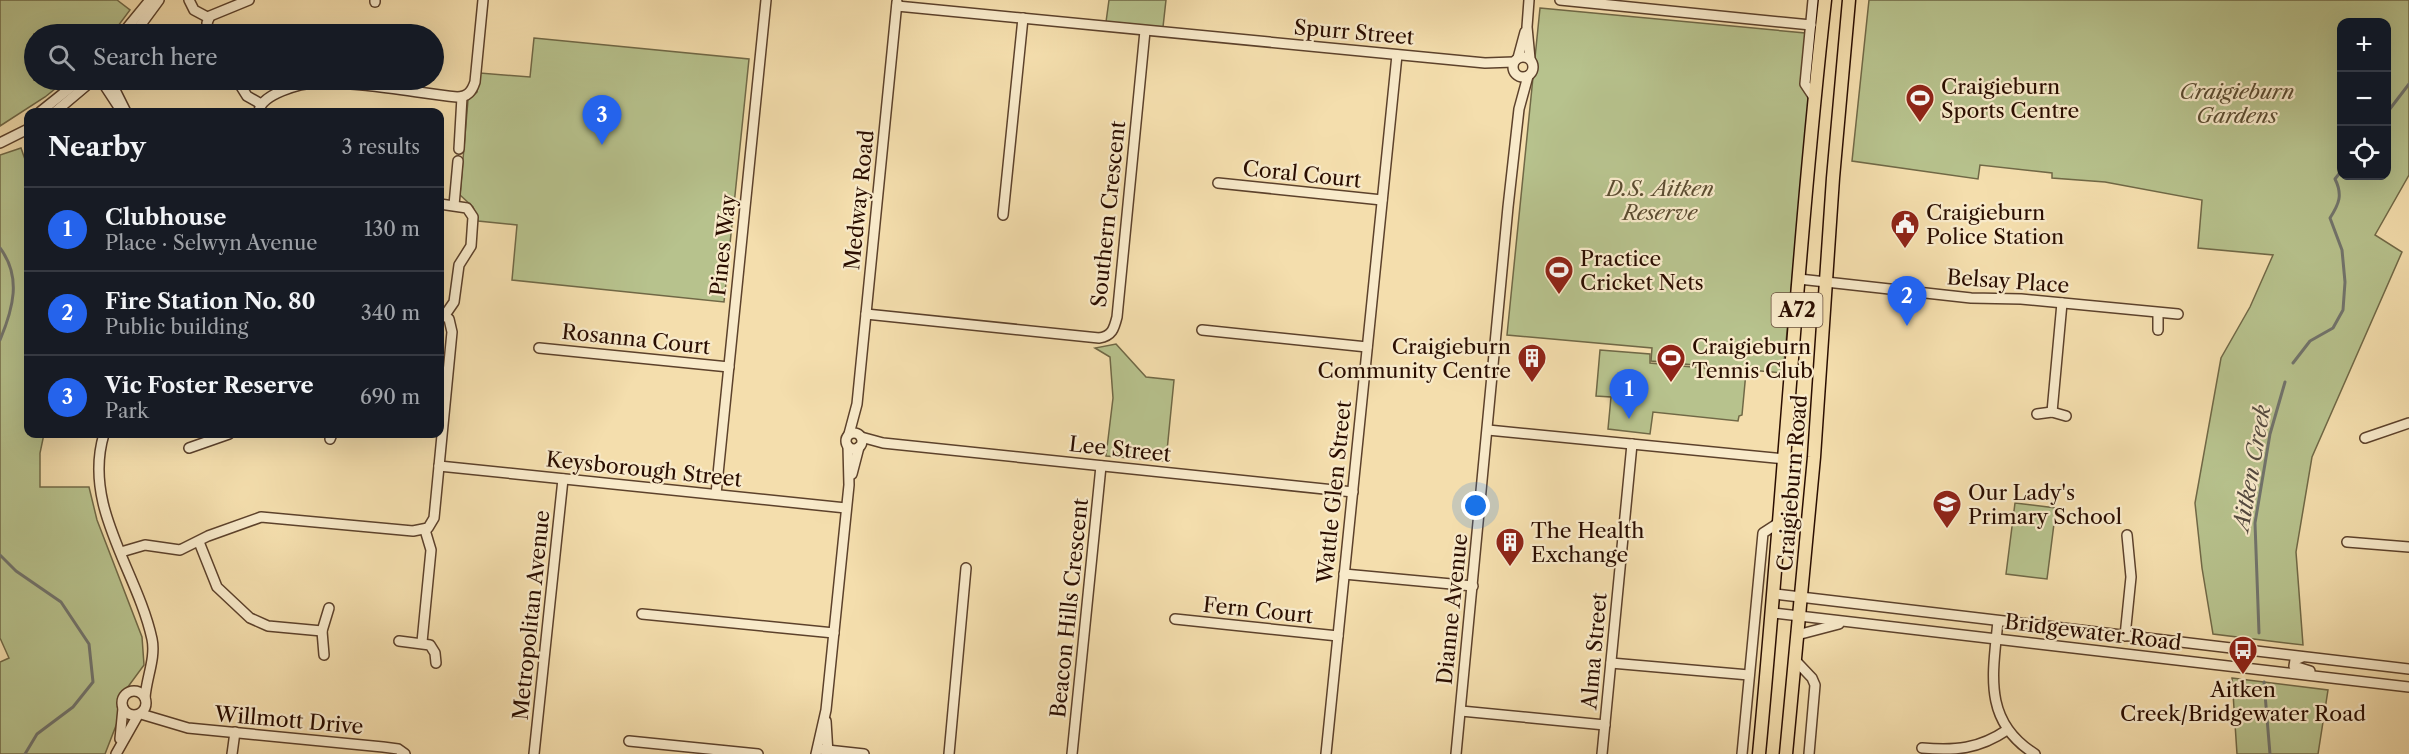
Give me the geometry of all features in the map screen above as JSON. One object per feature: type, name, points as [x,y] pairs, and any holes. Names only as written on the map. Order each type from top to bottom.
[{"type":"main road","name":"Craigieburn Road","points":[[1759,754],[1775,594],[1799,279],[1825,0]]},
{"type":"main road","name":"Craigieburn Road","points":[[1786,754],[1849,0]]},
{"type":"street","points":[[130,24],[150,0]]},
{"type":"street","points":[[141,24],[159,0]]},
{"type":"street","points":[[189,0],[194,10],[208,18]]},
{"type":"street","points":[[208,18],[217,11],[249,0]]},
{"type":"street","points":[[388,90],[462,97],[472,91],[483,0]]},
{"type":"street","name":"Pines Way","points":[[716,494],[766,0]]},
{"type":"street","name":"Dianne Avenue","points":[[1519,109],[1528,76],[1533,68],[1527,27],[1529,0]]},
{"type":"street","points":[[1560,0],[1810,25]]},
{"type":"street","name":"Craigieburn Road","points":[[1813,0],[1805,84],[1815,99]]},
{"type":"street","name":"Spurr Street","points":[[897,3],[1145,31],[1516,66]]},
{"type":"street","name":"Medway Road","points":[[849,434],[856,404],[897,3]]},
{"type":"street","points":[[208,18],[209,24]]},
{"type":"street","points":[[1003,215],[1023,18]]},
{"type":"street","name":"Dianne Avenue","points":[[1456,754],[1519,109],[1516,66],[1527,27]]},
{"type":"street","name":"Southern Crescent","points":[[866,314],[1099,338],[1107,336],[1114,328],[1117,317],[1145,31]]},
{"type":"street","name":"Wattle Glen Street","points":[[1326,754],[1397,54]]},
{"type":"street","points":[[1528,76],[1516,66],[1530,59]]},
{"type":"street","points":[[46,108],[73,90]]},
{"type":"street","points":[[58,108],[77,90]]},
{"type":"street","points":[[104,90],[109,93]]},
{"type":"street","points":[[107,90],[121,108]]},
{"type":"street","points":[[114,90],[122,108]]},
{"type":"street","points":[[243,90],[260,108],[274,95],[291,90]]},
{"type":"street","points":[[459,148],[462,97]]},
{"type":"street","points":[[12,136],[24,126]]},
{"type":"street","points":[[0,143],[24,131]]},
{"type":"street","points":[[454,205],[458,160]]},
{"type":"street","name":"Coral Court","points":[[1218,183],[1382,200]]},
{"type":"street","points":[[444,204],[467,208],[474,222],[470,251],[459,265],[454,302],[444,312]]},
{"type":"street","name":"Belsay Place","points":[[1799,279],[1826,287],[1843,284],[1971,298],[2021,299],[2178,314]]},
{"type":"street","points":[[2052,412],[2062,303]]},
{"type":"street","points":[[2158,313],[2158,330]]},
{"type":"street","points":[[444,316],[452,324],[452,332],[444,414]]},
{"type":"street","points":[[1202,330],[1367,347]]},
{"type":"street","name":"Rosanna Court","points":[[539,348],[729,367]]},
{"type":"street","name":"Medway Road","points":[[817,751],[826,710],[849,485],[860,442],[856,404]]},
{"type":"street","points":[[2037,414],[2052,412],[2066,416]]},
{"type":"street","points":[[2365,438],[2409,423]]},
{"type":"street","points":[[1488,430],[1786,459]]},
{"type":"street","points":[[856,433],[860,442],[854,449],[848,446],[846,440],[849,434],[856,433]]},
{"type":"street","points":[[103,438],[99,458],[98,482],[103,505],[152,638],[146,700],[117,751]]},
{"type":"street","points":[[198,438],[200,444]]},
{"type":"street","points":[[189,448],[217,438]]},
{"type":"street","points":[[425,530],[434,518],[442,438]]},
{"type":"street","name":"Lee Street","points":[[860,442],[1353,492]]},
{"type":"street","name":"Alma Street","points":[[1602,754],[1632,444]]},
{"type":"street","name":"Medway Road","points":[[848,446],[849,485]]},
{"type":"street","name":"Keysborough Street","points":[[439,466],[846,508]]},
{"type":"street","name":"Beacon Hills Crescent","points":[[1072,754],[1101,466]]},
{"type":"street","name":"Metropolitan Avenue","points":[[534,754],[563,479]]},
{"type":"street","points":[[121,552],[145,545],[180,550],[249,520],[268,517],[425,530]]},
{"type":"street","name":"Craigieburn Road","points":[[1742,754],[1764,533],[1780,522]]},
{"type":"street","points":[[422,642],[431,550],[425,530]]},
{"type":"street","points":[[2125,636],[2131,577],[2127,535]]},
{"type":"street","points":[[199,542],[217,587],[250,618],[268,626],[322,631]]},
{"type":"street","points":[[2347,542],[2409,547]]},
{"type":"street","points":[[948,754],[966,568]]},
{"type":"street","points":[[1344,574],[1473,586]]},
{"type":"street","name":"Bridgewater Road","points":[[1775,594],[2409,669]]},
{"type":"street","points":[[1797,635],[1828,625],[1865,623],[1868,605]]},
{"type":"street","points":[[324,655],[322,631],[329,608]]},
{"type":"street","name":"Bridgewater Road","points":[[1773,613],[2409,687]]},
{"type":"street","points":[[642,614],[834,633]]},
{"type":"street","name":"Fern Court","points":[[1175,620],[1338,636]]},
{"type":"street","points":[[1998,621],[1992,688],[1998,712],[2007,730],[2035,754]]},
{"type":"street","points":[[399,641],[422,642],[433,649],[436,663]]},
{"type":"street","points":[[2256,651],[2278,663],[2276,668],[2266,671]]},
{"type":"street","points":[[2303,657],[2295,660],[2294,666],[2338,679]]},
{"type":"street","points":[[1795,660],[1812,678],[1815,686],[1809,754]]},
{"type":"street","points":[[1611,663],[1749,675]]},
{"type":"street","points":[[117,751],[123,698],[150,666]]},
{"type":"street","points":[[129,693],[136,692],[146,700]]},
{"type":"street","name":"Willmott Drive","points":[[146,700],[170,722]]},
{"type":"street","points":[[123,708],[131,715],[140,714]]},
{"type":"street","name":"Medway Road","points":[[826,710],[828,752]]},
{"type":"street","points":[[1461,711],[1605,725]]},
{"type":"street","name":"Willmott Drive","points":[[140,714],[188,728],[383,747],[398,749],[405,754]]},
{"type":"street","points":[[1922,748],[1951,751],[1972,748],[2007,730]]},
{"type":"street","points":[[232,754],[235,732]]},
{"type":"street","points":[[629,741],[758,754]]},
{"type":"street","points":[[817,751],[864,754]]},
{"type":"green space","points":[[0,0],[117,0],[130,10],[120,24],[24,24],[24,90],[54,90],[0,126]]},
{"type":"green space","points":[[1109,0],[1166,0],[1163,27],[1106,22]]},
{"type":"green space","name":"Craigieburn Gardens","points":[[1869,0],[2409,0],[2409,175],[2375,235],[2402,252],[2312,457],[2296,552],[2303,645],[2213,634],[2202,568],[2195,503],[2221,358],[2250,307],[2273,255],[2198,248],[2202,200],[2105,182],[2052,178],[2052,173],[1980,165],[1978,179],[1852,161]]},
{"type":"green space","name":"D.S. Aitken Reserve","points":[[1540,8],[1816,34],[1783,373],[1651,361],[1652,348],[1507,335]]},
{"type":"green space","points":[[534,38],[749,59],[724,302],[512,280],[517,225],[478,221],[473,207],[460,195],[468,100],[477,92],[480,73],[530,77]]},
{"type":"green space","points":[[21,148],[24,157],[24,438],[43,438],[40,453],[40,487],[89,487],[97,520],[142,637],[144,665],[119,699],[117,723],[105,754],[0,754],[0,662],[9,658],[0,638],[0,155]]},
{"type":"green space","points":[[1116,344],[1146,377],[1174,380],[1166,461],[1106,456],[1113,398],[1110,357],[1095,348]]},
{"type":"green space","name":"Craigieburn Tennis Club","points":[[1600,350],[1650,354],[1650,363],[1746,372],[1742,415],[1739,416],[1738,421],[1653,412],[1650,434],[1608,429],[1611,397],[1596,396]]},
{"type":"green space","points":[[2015,503],[2056,508],[2047,579],[2006,574]]},
{"type":"green space","points":[[2232,678],[2328,690],[2318,754],[2237,754]]},
{"type":"waterway","name":"Aitken Creek","points":[[2391,107],[2409,84]]},
{"type":"waterway","name":"Aitken Creek","points":[[2293,363],[2310,341],[2333,328],[2343,310],[2345,282],[2342,250],[2330,218],[2339,199],[2335,179],[2337,176]]},
{"type":"waterway","points":[[0,248],[7,259],[13,282],[12,305],[0,340]]},
{"type":"waterway","name":"Aitken Creek","points":[[2259,633],[2255,523],[2270,434],[2285,382]]},
{"type":"waterway","points":[[0,555],[16,571],[61,602],[89,644],[93,682],[73,707],[37,734],[25,754]]},
{"type":"waterway","name":"Aitken Creek","points":[[2264,682],[2270,754]]},
{"type":"place","name":"Craigieburn Sports Centre","points":[[1920,124]]},
{"type":"place","name":"Vic Foster Reserve","points":[[602,145]]},
{"type":"place","name":"Craigieburn Police Station","points":[[1905,250]]},
{"type":"place","name":"Practice Cricket Nets","points":[[1559,296]]},
{"type":"place","name":"Fire Station No. 80","points":[[1907,326]]},
{"type":"place","name":"Craigieburn Community Centre","points":[[1532,384]]},
{"type":"place","name":"Craigieburn Tennis Club","points":[[1671,384]]},
{"type":"place","name":"Clubhouse","points":[[1629,419]]},
{"type":"place","name":"Our Lady's Primary School","points":[[1947,530]]},
{"type":"place","name":"The Health Exchange","points":[[1510,568]]},
{"type":"place","name":"Aitken Creek/Bridgewater Road","points":[[2243,676]]}]
